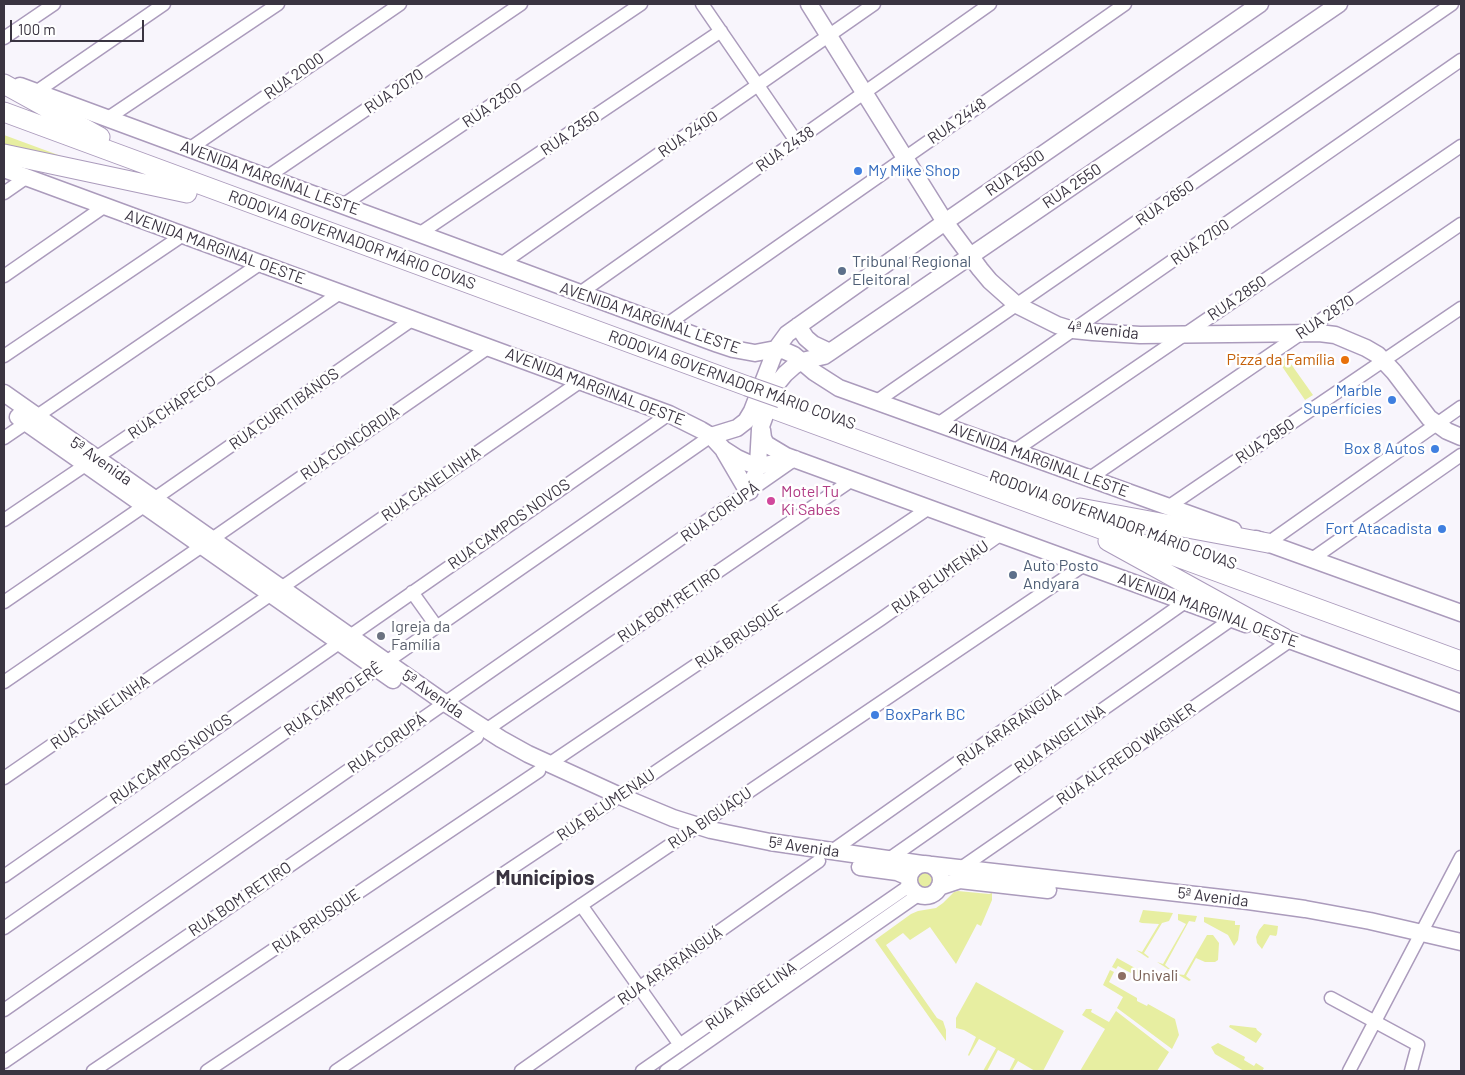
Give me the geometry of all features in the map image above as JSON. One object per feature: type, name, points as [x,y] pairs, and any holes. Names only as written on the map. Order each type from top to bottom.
[{"type":"highway","points":[[4,84],[185,185]]},
{"type":"highway","name":"RODOVIA GOVERNADOR MÁRIO COVAS","points":[[4,112],[185,185],[746,392],[1080,508],[1461,647]]},
{"type":"highway","name":"RODOVIA GOVERNADOR MÁRIO COVAS","points":[[4,125],[185,185]]},
{"type":"highway","points":[[4,154],[185,185]]},
{"type":"highway","name":"RODOVIA GOVERNADOR MÁRIO COVAS","points":[[779,404],[1054,511],[1461,661]]},
{"type":"highway","points":[[1080,508],[1268,543]]},
{"type":"highway","points":[[1054,511],[1287,639]]},
{"type":"main road","name":"4ª Avenida","points":[[810,4],[945,222],[990,281],[1017,305],[1042,318],[1073,330],[1115,334],[1184,335],[1303,332],[1343,338],[1366,348],[1384,360],[1422,410],[1436,425],[1461,437]]},
{"type":"main road","name":"RUA 2500","points":[[776,349],[787,334],[798,326],[1260,4]]},
{"type":"main road","name":"RUA 2550","points":[[802,361],[824,356],[1339,4]]},
{"type":"main road","name":"AVENIDA MARGINAL LESTE","points":[[4,80],[733,349],[755,353],[776,349],[794,355],[826,381],[839,388],[1461,613]]},
{"type":"main road","name":"AVENIDA MARGINAL OESTE","points":[[4,169],[668,414],[690,423],[711,436],[723,449],[737,458],[758,465],[795,459],[1461,703]]},
{"type":"main road","points":[[798,326],[806,338],[830,352]]},
{"type":"main road","points":[[711,436],[737,428],[746,421],[752,411],[776,349]]},
{"type":"main road","points":[[755,353],[764,363],[766,376]]},
{"type":"main road","points":[[749,491],[758,465],[759,436],[762,423],[776,386],[784,374],[802,361]]},
{"type":"main road","name":"5ª Avenida","points":[[4,393],[31,419],[481,733],[508,756],[544,767],[614,800],[693,829],[753,839],[889,871],[912,886]]},
{"type":"main road","name":"5ª Avenida","points":[[4,407],[31,419]]},
{"type":"main road","points":[[762,423],[763,438],[766,444],[776,451],[795,459]]},
{"type":"main road","points":[[723,449],[749,491]]},
{"type":"main road","name":"5ª Avenida","points":[[826,856],[889,859],[1274,904],[1338,914],[1419,937],[1461,952]]},
{"type":"main road","points":[[927,864],[939,872],[941,882],[940,887],[933,894],[923,896],[912,886],[912,869],[927,864]]},
{"type":"main road","name":"5ª Avenida","points":[[940,887],[954,881],[966,880],[1261,913],[1347,927],[1461,942]]},
{"type":"street","points":[[4,38],[54,4]]},
{"type":"street","points":[[36,92],[164,4]]},
{"type":"street","points":[[108,118],[278,4]]},
{"type":"street","name":"RUA 2000","points":[[190,149],[380,9],[400,4]]},
{"type":"street","name":"RUA 2070","points":[[267,177],[521,4]]},
{"type":"street","name":"RUA 2300","points":[[343,206],[641,4]]},
{"type":"street","points":[[702,4],[796,141]]},
{"type":"street","name":"RUA 2400","points":[[501,264],[874,4]]},
{"type":"street","name":"RUA 2438","points":[[580,294],[990,4]]},
{"type":"street","name":"RUA 2448","points":[[666,325],[1125,4]]},
{"type":"street","name":"RUA 2650","points":[[877,402],[1452,4]]},
{"type":"street","name":"RUA 2350","points":[[419,234],[721,31]]},
{"type":"street","name":"RUA 2700","points":[[938,424],[1461,60]]},
{"type":"street","name":"RUA 2850","points":[[1014,451],[1461,146]]},
{"type":"street","points":[[4,193],[26,177]]},
{"type":"street","points":[[4,276],[105,206]]},
{"type":"street","name":"RUA 2870","points":[[1090,478],[1461,224]]},
{"type":"street","points":[[4,356],[183,234]]},
{"type":"street","points":[[4,438],[261,263]]},
{"type":"street","name":"RUA CHAPECÓ","points":[[4,520],[340,293]]},
{"type":"street","name":"RUA 2950","points":[[1168,507],[1461,308]]},
{"type":"street","name":"RUA CURITIBANOS","points":[[4,602],[413,319]]},
{"type":"street","name":"RUA CONCÓRDIA","points":[[4,682],[489,347]]},
{"type":"street","name":"RUA CANELINHA","points":[[4,778],[580,381]]},
{"type":"street","points":[[1268,543],[1461,407]]},
{"type":"street","name":"RUA CAMPOS NOVOS","points":[[4,876],[668,414]]},
{"type":"street","name":"RUA CAMPO ERÊ","points":[[4,928],[711,436]]},
{"type":"street","points":[[1312,559],[1461,456]]},
{"type":"street","name":"RUA CORUPÁ","points":[[4,1010],[795,459]]},
{"type":"street","name":"RUA BOM RETIRO","points":[[4,1062],[852,480]]},
{"type":"street","name":"RUA BRUSQUE","points":[[92,1071],[929,508]]},
{"type":"street","name":"RUA BLUMENAU","points":[[207,1071],[614,800],[881,619],[1001,534]]},
{"type":"street","name":"RUA BIGUAÇU","points":[[336,1071],[1084,565]]},
{"type":"street","points":[[412,592],[437,627]]},
{"type":"street","name":"RUA ARARANGUÁ","points":[[521,1071],[1185,602]]},
{"type":"street","name":"RUA ANGELINA","points":[[889,859],[1232,619]]},
{"type":"street","name":"RUA ALFREDO WAGNER","points":[[961,868],[1287,639]]},
{"type":"street","points":[[1349,1071],[1461,857]]},
{"type":"street","name":"RUA ANGELINA","points":[[642,1071],[912,886]]},
{"type":"street","name":"RUA ANGELINA","points":[[666,1071],[912,886]]},
{"type":"street","points":[[581,905],[680,1045]]},
{"type":"street","points":[[1331,998],[1418,1045],[1412,1071]]},
{"type":"green space","points":[[4,135],[99,170],[4,148]]},
{"type":"green space","points":[[1286,357],[1313,395],[1305,400],[1279,362]]},
{"type":"green space","points":[[919,867],[937,873],[938,881],[935,889],[928,893],[920,893],[914,888],[913,873]]},
{"type":"green space","points":[[954,892],[992,893],[992,900],[981,926],[977,924],[956,964],[930,927],[910,940],[903,933],[886,945],[937,1018],[943,1021],[946,1030],[946,1041],[875,940],[911,914],[936,908]]},
{"type":"green space","points":[[1143,910],[1173,913],[1169,921],[1162,923],[1144,953],[1148,958],[1136,950],[1142,952],[1159,924],[1139,922]]},
{"type":"green space","points":[[1178,914],[1197,916],[1195,922],[1189,921],[1165,965],[1170,969],[1168,969],[1157,962],[1163,964],[1186,924],[1178,920]]},
{"type":"green space","points":[[1204,917],[1235,921],[1235,925],[1240,925],[1238,940],[1234,946],[1228,935],[1204,922]]},
{"type":"green space","points":[[1264,924],[1278,926],[1276,936],[1270,935],[1262,949],[1257,943],[1256,937]]},
{"type":"green space","points":[[1207,935],[1213,935],[1219,943],[1218,960],[1215,962],[1205,962],[1196,958],[1186,976],[1191,980],[1189,981],[1177,974],[1184,975]]},
{"type":"green space","points":[[1117,958],[1153,978],[1149,983],[1118,966],[1116,969],[1112,967]]},
{"type":"green space","points":[[1110,970],[1114,972],[1109,982],[1137,998],[1137,1001],[1147,1006],[1148,1004],[1175,1019],[1179,1035],[1172,1049],[1117,1008],[1123,997],[1103,985]]},
{"type":"green space","points":[[976,982],[1064,1031],[1043,1071],[1035,1071],[1018,1061],[1012,1071],[1009,1071],[1015,1059],[998,1050],[987,1071],[983,1071],[996,1048],[979,1039],[968,1055],[976,1037],[956,1028],[956,1018]]},
{"type":"green space","points":[[1086,1009],[1092,1009],[1091,1012],[1109,1022],[1116,1011],[1169,1052],[1157,1071],[1080,1071],[1105,1029],[1082,1015]]},
{"type":"green space","points":[[1230,1025],[1256,1028],[1262,1034],[1256,1043],[1229,1027]]},
{"type":"green space","points":[[1218,1043],[1245,1057],[1244,1060],[1254,1066],[1256,1063],[1264,1068],[1262,1071],[1244,1071],[1215,1054],[1211,1047]]},
{"type":"place","name":"My Mike Shop","points":[[858,171]]},
{"type":"place","name":"Tribunal Regional Eleitoral","points":[[842,271]]},
{"type":"place","name":"Pizza da Família","points":[[1345,360]]},
{"type":"place","name":"Marble Superfícies","points":[[1392,400]]},
{"type":"place","name":"Box 8 Autos","points":[[1435,449]]},
{"type":"place","name":"Motel Tu Ki Sabes","points":[[771,501]]},
{"type":"place","name":"Fort Atacadista","points":[[1442,529]]},
{"type":"place","name":"Auto Posto Andyara","points":[[1013,575]]},
{"type":"place","name":"Igreja da Família","points":[[381,636]]},
{"type":"place","name":"BoxPark BC","points":[[875,715]]},
{"type":"place","name":"Univali","points":[[1122,976]]},
{"type":"district","name":"Municípios","points":[[545,878]]}]
